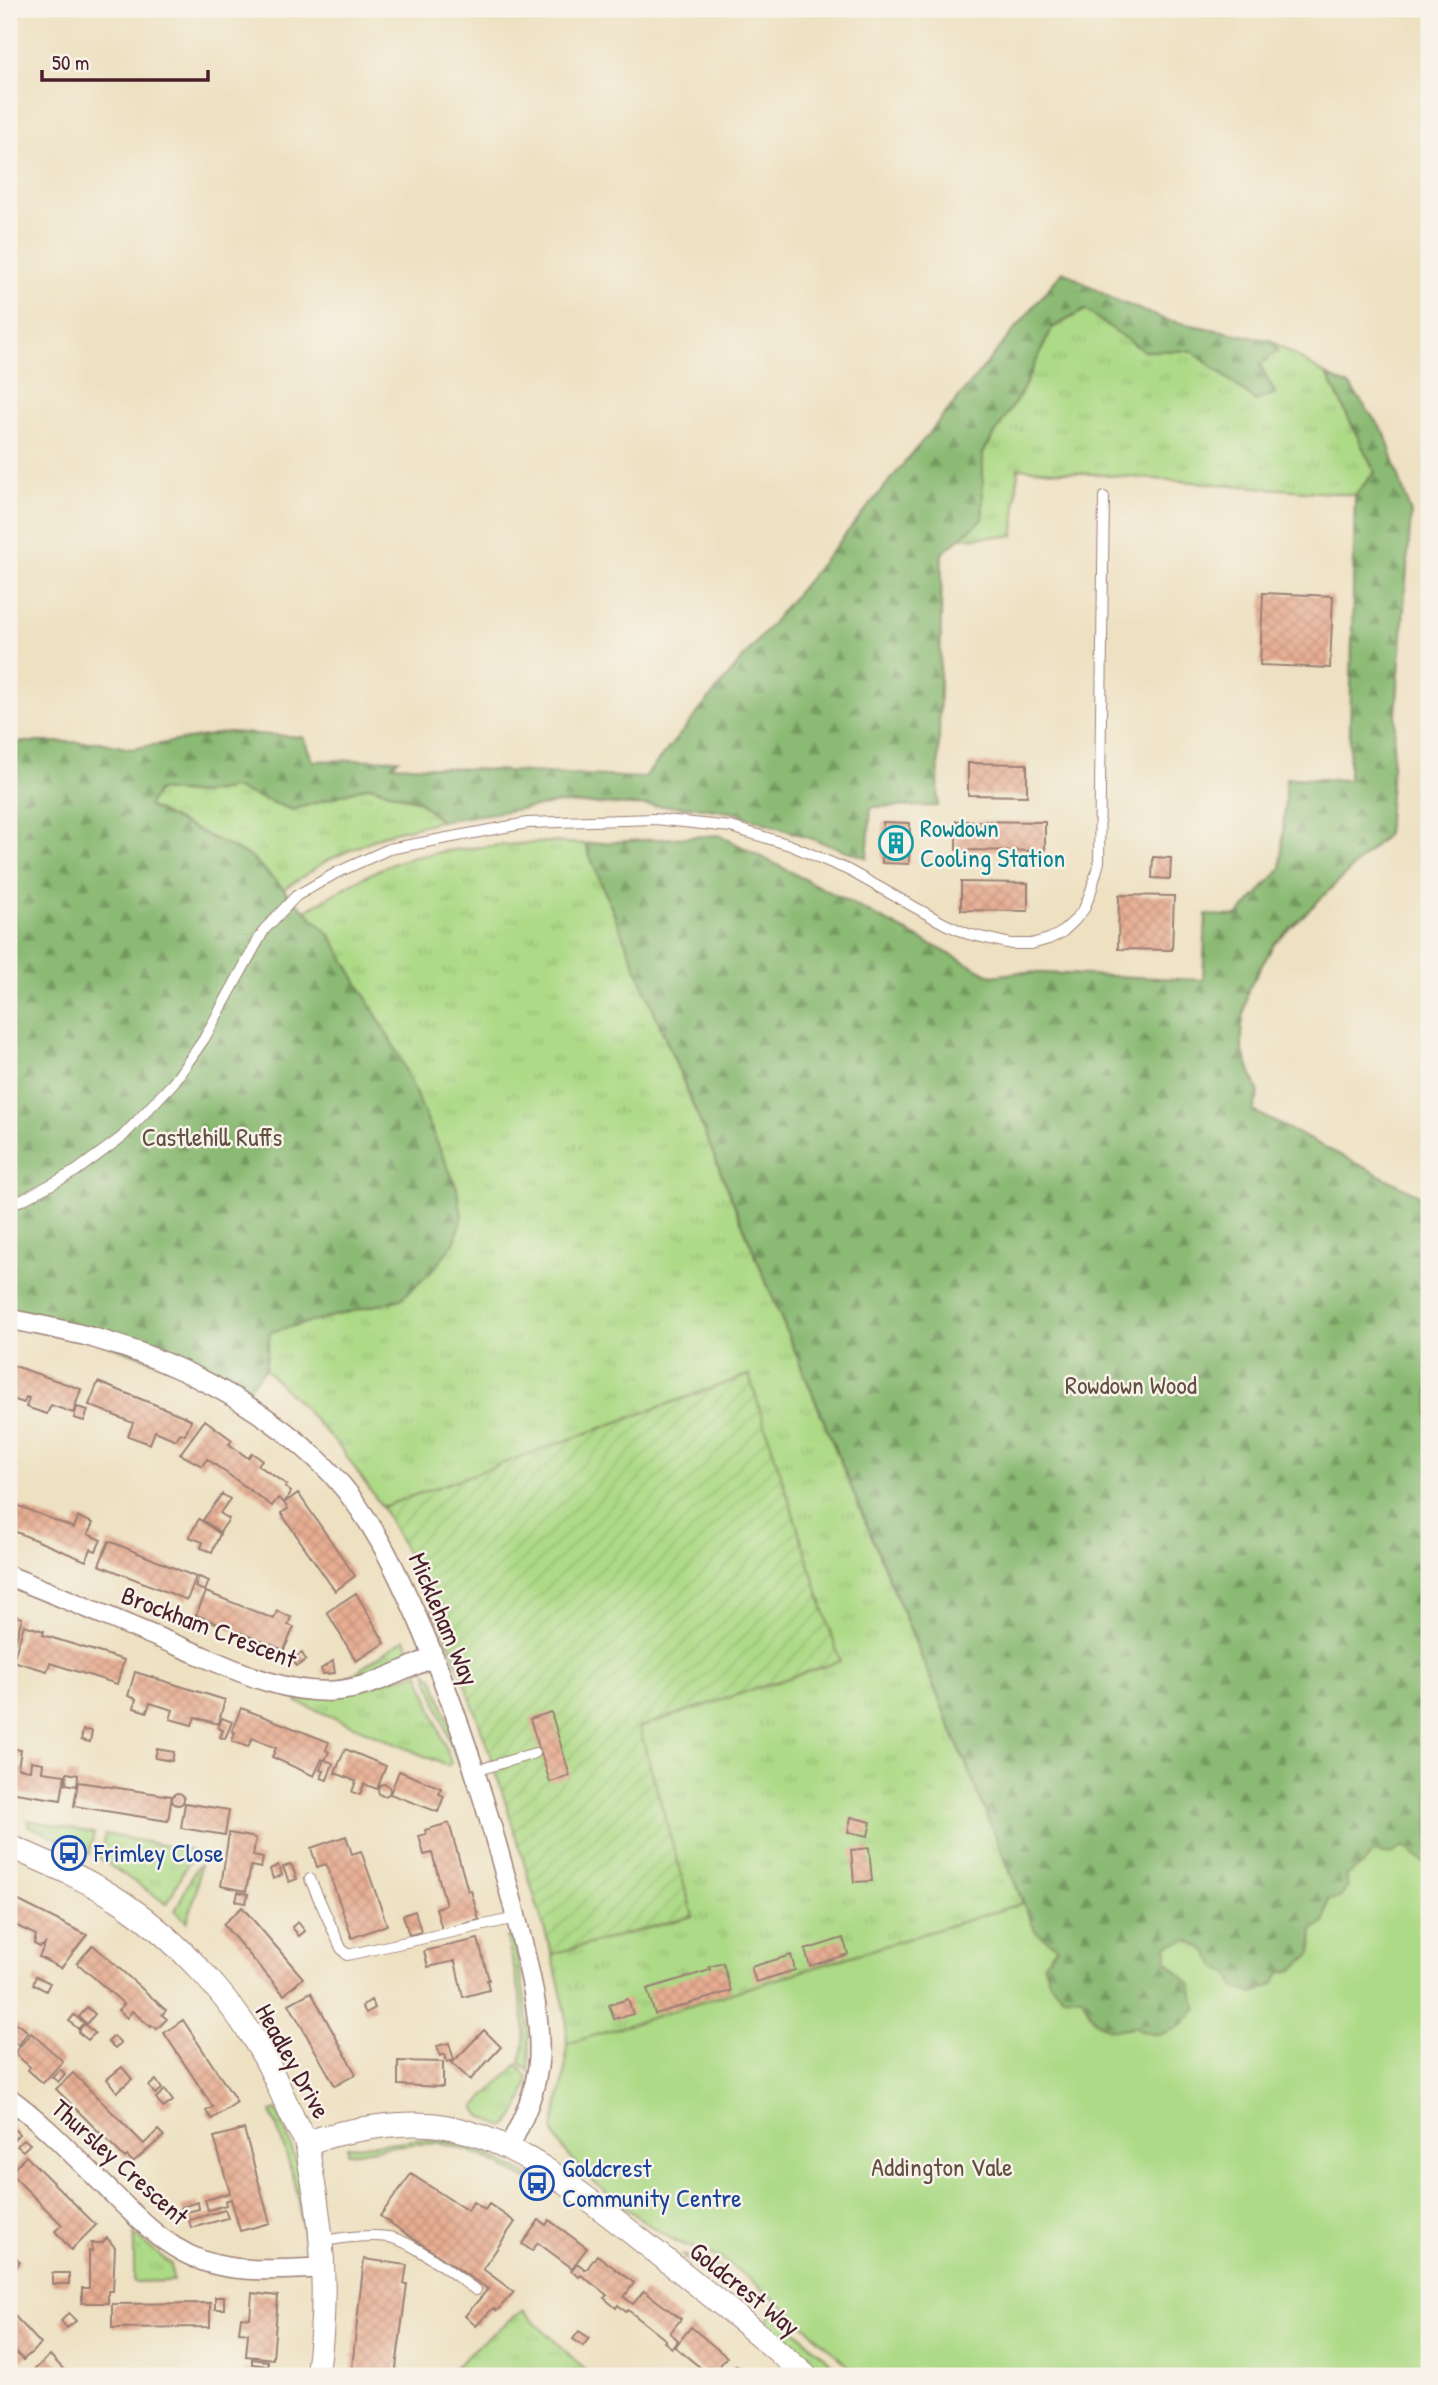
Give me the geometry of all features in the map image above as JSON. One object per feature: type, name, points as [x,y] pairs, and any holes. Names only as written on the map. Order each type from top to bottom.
[{"type":"street","name":"Mickleham Way","points":[[9,1319],[95,1338],[162,1362],[220,1390],[284,1431],[325,1468],[364,1515],[390,1559],[434,1657],[475,1771],[516,1918],[535,2007],[539,2057],[528,2106],[508,2149]]},
{"type":"street","name":"Brockham Crescent","points":[[9,1576],[238,1670],[290,1687],[320,1691],[349,1689],[380,1680],[434,1657]]},
{"type":"street","name":"Headley Drive","points":[[9,1846],[72,1874],[119,1901],[150,1924],[188,1960],[249,2032],[272,2071],[306,2143],[322,2241],[324,2268],[317,2376]]},
{"type":"street","name":"Thursley Crescent","points":[[9,2098],[36,2120],[143,2224],[183,2252],[206,2262],[232,2268],[324,2268]]},
{"type":"street","name":"Goldcrest Way","points":[[306,2143],[358,2130],[431,2124],[459,2129],[508,2149],[550,2174],[625,2228],[727,2308],[806,2376]]},
{"type":"lane","points":[[9,1204],[22,1200],[76,1171],[122,1137],[174,1082],[204,1039],[264,930],[296,896],[336,873],[389,849],[527,823],[655,819],[690,821],[731,827],[790,845],[860,876],[945,925],[968,934],[1021,944],[1040,942],[1061,933],[1084,909],[1098,863],[1104,497]]},
{"type":"lane","points":[[475,1771],[535,1753]]},
{"type":"lane","points":[[310,1879],[341,1948],[348,1955],[516,1918]]},
{"type":"lane","points":[[322,2241],[381,2236],[395,2238],[410,2245],[476,2290]]},
{"type":"green space","name":"Castlehill Ruffs","points":[[1063,271],[1113,299],[1166,320],[1272,341],[1278,351],[1260,364],[1275,393],[1256,401],[1192,351],[1144,351],[1085,310],[1052,328],[1023,389],[983,453],[983,519],[942,553],[938,806],[871,807],[867,858],[736,813],[696,807],[560,803],[440,821],[419,801],[370,786],[293,810],[233,788],[201,794],[158,790],[148,806],[251,857],[331,936],[399,1055],[457,1188],[462,1216],[455,1241],[433,1270],[401,1299],[270,1332],[265,1369],[244,1392],[9,1310],[9,742],[99,742],[131,749],[228,732],[303,737],[313,761],[399,759],[392,765],[644,778]]},
{"type":"green space","points":[[1085,309],[1144,351],[1192,350],[1256,401],[1260,364],[1278,351],[1272,341],[1328,376],[1375,472],[1355,495],[1018,468],[1014,536],[959,538],[983,519],[983,453],[1023,389],[1052,328]]},
{"type":"green space","name":"Rowdown Wood","points":[[1328,376],[1350,386],[1385,434],[1411,514],[1387,834],[1274,944],[1248,990],[1242,1026],[1242,1049],[1259,1093],[1253,1111],[1429,1200],[1429,1863],[1422,1862],[1404,1847],[1390,1855],[1373,1853],[1363,1865],[1347,1875],[1348,1886],[1340,1898],[1328,1900],[1325,1923],[1313,1929],[1312,1953],[1293,1970],[1280,1973],[1274,1984],[1252,1994],[1236,1988],[1229,1974],[1215,1967],[1207,1951],[1188,1940],[1167,1961],[1191,1985],[1197,2008],[1184,2022],[1169,2032],[1152,2034],[1134,2026],[1115,2029],[1101,2025],[1082,1997],[1064,1997],[1050,1983],[1043,1963],[1057,1947],[1035,1931],[585,844],[719,835],[992,976],[1021,972],[1203,980],[1206,915],[1237,916],[1281,869],[1286,778],[1349,780],[1355,495],[1375,472]]},
{"type":"green space","points":[[369,786],[419,801],[440,821],[386,834],[326,861],[284,889],[251,857],[147,806],[158,790],[201,794],[233,788],[293,810]]},
{"type":"green space","points":[[549,842],[585,844],[1023,1903],[567,2044],[566,2014],[552,1954],[693,1916],[639,1727],[840,1661],[748,1375],[382,1507],[342,1450],[265,1369],[270,1332],[401,1298],[327,939],[305,911],[371,874],[411,858],[462,849]]},
{"type":"green space","points":[[749,1375],[840,1661],[639,1727],[693,1916],[552,1954],[463,1679],[433,1607],[382,1507]]},
{"type":"green space","points":[[405,1639],[412,1653],[400,1663],[381,1671],[344,1680]]},
{"type":"green space","points":[[426,1672],[434,1679],[463,1763],[458,1764]]},
{"type":"green space","points":[[419,1673],[451,1763],[448,1766],[297,1702],[300,1698]]},
{"type":"green space","points":[[28,1820],[94,1833],[89,1854],[28,1825]]},
{"type":"green space","points":[[105,1834],[193,1851],[197,1855],[186,1866],[167,1904],[99,1858]]},
{"type":"green space","name":"Addington Vale","points":[[1404,1846],[1422,1862],[1429,1863],[1429,2376],[857,2376],[796,2317],[729,2264],[662,2233],[605,2191],[570,2157],[553,2128],[564,2079],[567,2044],[1023,1903],[1035,1931],[1057,1947],[1043,1964],[1050,1983],[1063,1996],[1082,1997],[1096,2021],[1108,2028],[1124,2029],[1134,2026],[1152,2034],[1169,2032],[1184,2022],[1197,2008],[1191,1985],[1167,1961],[1167,1946],[1188,1940],[1207,1951],[1216,1967],[1229,1974],[1236,1988],[1253,1994],[1274,1984],[1280,1973],[1293,1970],[1312,1953],[1313,1929],[1325,1923],[1328,1900],[1340,1898],[1348,1887],[1346,1875],[1363,1865],[1373,1852],[1390,1855]]},
{"type":"green space","points":[[200,1865],[196,1893],[187,1922],[175,1911]]},
{"type":"green space","points":[[513,1937],[528,2020],[529,2071],[520,2062],[524,2034],[523,2017],[507,1938]]},
{"type":"green space","points":[[518,2064],[528,2079],[527,2085],[516,2113],[504,2127],[481,2116],[475,2107]]},
{"type":"green space","points":[[277,2110],[296,2160],[305,2196],[309,2249],[305,2249],[293,2179],[271,2112]]},
{"type":"green space","points":[[425,2139],[466,2146],[492,2156],[529,2176],[527,2180],[472,2152],[439,2144],[400,2145],[347,2153],[347,2147]]},
{"type":"green space","points":[[134,2235],[171,2264],[173,2281],[134,2282]]},
{"type":"green space","points":[[681,2255],[712,2263],[722,2269],[709,2277]]},
{"type":"green space","points":[[523,2310],[591,2376],[446,2376],[483,2341]]},
{"type":"green space","points":[[773,2310],[845,2376],[826,2376],[766,2324]]},
{"type":"building","points":[[1263,593],[1333,596],[1330,668],[1260,665]]},
{"type":"building","points":[[968,763],[1027,764],[1027,796],[968,795]]},
{"type":"building","points":[[956,821],[1045,822],[1045,851],[956,850]]},
{"type":"building","name":"Rowdown Cooling Station","points":[[883,822],[910,823],[909,864],[882,863]]},
{"type":"building","points":[[1153,857],[1171,858],[1170,879],[1152,878]]},
{"type":"building","points":[[961,882],[1028,883],[1028,911],[961,910]]},
{"type":"building","points":[[1119,895],[1174,896],[1172,950],[1118,949]]},
{"type":"building","points":[[9,1364],[81,1389],[73,1413],[51,1405],[47,1414],[26,1407],[29,1398],[26,1397],[24,1403],[9,1398]]},
{"type":"building","points":[[98,1382],[191,1420],[185,1435],[180,1433],[176,1440],[155,1431],[150,1444],[128,1436],[133,1423],[89,1405]]},
{"type":"building","points":[[77,1407],[88,1410],[84,1421],[74,1418]]},
{"type":"building","points":[[205,1420],[232,1440],[229,1444],[248,1458],[252,1453],[262,1460],[258,1465],[287,1485],[285,1487],[291,1492],[284,1503],[278,1498],[272,1506],[207,1459],[202,1466],[180,1454]]},
{"type":"building","points":[[298,1493],[355,1576],[335,1591],[281,1513],[288,1509],[284,1503]]},
{"type":"building","points":[[222,1494],[230,1499],[220,1513],[229,1519],[220,1532],[203,1520]]},
{"type":"building","points":[[9,1502],[74,1528],[78,1517],[93,1523],[88,1534],[101,1540],[96,1551],[91,1549],[86,1561],[9,1529]]},
{"type":"building","points":[[199,1519],[220,1534],[212,1552],[201,1548],[203,1542],[189,1537]]},
{"type":"building","points":[[109,1541],[196,1577],[187,1600],[99,1565]]},
{"type":"building","points":[[199,1577],[209,1581],[205,1591],[195,1587]]},
{"type":"building","points":[[206,1592],[274,1619],[277,1611],[291,1617],[288,1625],[294,1627],[284,1650],[196,1615]]},
{"type":"building","points":[[356,1593],[385,1643],[356,1661],[327,1612]]},
{"type":"building","points":[[9,1614],[22,1618],[15,1642],[9,1640]]},
{"type":"building","points":[[24,1625],[44,1631],[43,1635],[124,1660],[117,1684],[50,1663],[47,1671],[13,1661]]},
{"type":"building","points":[[302,1653],[306,1660],[297,1666],[292,1659]]},
{"type":"building","points":[[333,1661],[335,1673],[323,1674],[321,1669]]},
{"type":"building","points":[[135,1672],[225,1700],[218,1724],[195,1717],[192,1725],[170,1719],[173,1710],[150,1703],[147,1712],[134,1708],[136,1699],[128,1696]]},
{"type":"building","points":[[241,1708],[329,1742],[326,1750],[329,1752],[325,1760],[333,1763],[327,1780],[321,1778],[324,1771],[320,1770],[324,1760],[322,1759],[314,1776],[272,1757],[276,1748],[252,1738],[248,1747],[232,1741],[235,1732],[232,1731]]},
{"type":"building","points":[[551,1712],[570,1776],[550,1782],[530,1719]]},
{"type":"building","points":[[222,1718],[232,1722],[225,1739],[220,1737],[223,1730],[218,1728]]},
{"type":"building","points":[[83,1730],[92,1731],[90,1742],[81,1740]]},
{"type":"building","points":[[9,1748],[21,1750],[18,1768],[30,1770],[31,1761],[43,1763],[42,1772],[65,1775],[61,1800],[9,1792]]},
{"type":"building","points":[[157,1749],[174,1752],[172,1761],[155,1758]]},
{"type":"building","points":[[345,1749],[386,1766],[377,1789],[364,1784],[360,1795],[352,1792],[356,1781],[335,1773]]},
{"type":"building","points":[[399,1771],[441,1788],[439,1794],[444,1796],[438,1812],[390,1794]]},
{"type":"building","points":[[67,1773],[78,1775],[77,1786],[66,1784]]},
{"type":"building","points":[[78,1782],[172,1796],[168,1821],[74,1806]]},
{"type":"building","points":[[384,1784],[390,1790],[384,1796],[378,1790]]},
{"type":"building","points":[[178,1793],[184,1799],[178,1805],[172,1799]]},
{"type":"building","points":[[185,1803],[229,1810],[225,1835],[181,1828]]},
{"type":"building","points":[[851,1817],[871,1822],[868,1836],[848,1832]]},
{"type":"building","points":[[449,1823],[479,1920],[442,1930],[436,1908],[446,1905],[432,1853],[424,1855],[419,1836],[426,1834],[425,1830]]},
{"type":"building","points":[[229,1833],[256,1838],[253,1856],[263,1858],[261,1868],[251,1866],[246,1891],[221,1886]]},
{"type":"building","points":[[346,1836],[352,1854],[361,1851],[387,1925],[352,1938],[326,1864],[317,1867],[311,1848]]},
{"type":"building","points":[[869,1848],[872,1881],[854,1882],[851,1850]]},
{"type":"building","points":[[291,1864],[297,1879],[289,1882],[283,1867]]},
{"type":"building","points":[[278,1865],[282,1875],[273,1879],[270,1869]]},
{"type":"building","points":[[238,1892],[248,1894],[246,1903],[236,1901]]},
{"type":"building","points":[[9,1896],[87,1935],[61,1968],[39,1957],[45,1944],[40,1947],[34,1944],[36,1935],[13,1924],[9,1932]]},
{"type":"building","points":[[242,1907],[303,1978],[284,1995],[223,1924]]},
{"type":"building","points":[[415,1911],[421,1932],[409,1935],[403,1915]]},
{"type":"building","points":[[298,1922],[305,1931],[299,1936],[292,1927]]},
{"type":"building","points":[[843,1938],[848,1954],[810,1966],[805,1950]]},
{"type":"building","points":[[478,1939],[489,1980],[489,1990],[463,1997],[455,1961],[428,1967],[424,1951]]},
{"type":"building","points":[[93,1945],[166,2010],[162,2015],[167,2019],[157,2029],[132,2011],[127,2018],[118,2010],[124,2004],[77,1963]]},
{"type":"building","points":[[791,1955],[795,1970],[756,1982],[751,1967]]},
{"type":"building","points":[[723,1963],[731,1991],[655,2014],[647,1989],[710,1970],[709,1967]]},
{"type":"building","points":[[36,1976],[50,1983],[46,1991],[33,1984]]},
{"type":"building","points":[[311,1992],[356,2074],[335,2086],[289,2004]]},
{"type":"building","points":[[628,1999],[633,2014],[614,2019],[609,2005]]},
{"type":"building","points":[[371,2000],[375,2008],[366,2013],[362,2006]]},
{"type":"building","points":[[87,2007],[95,2014],[87,2024],[79,2017]]},
{"type":"building","points":[[74,2015],[84,2023],[78,2029],[69,2021]]},
{"type":"building","points":[[9,2017],[12,2018],[10,2023],[21,2026],[28,2032],[18,2045],[9,2038]]},
{"type":"building","points":[[183,2020],[237,2102],[212,2119],[206,2111],[213,2107],[164,2033]]},
{"type":"building","points":[[84,2024],[95,2033],[88,2040],[78,2032]]},
{"type":"building","points":[[484,2030],[501,2047],[470,2080],[452,2063]]},
{"type":"building","points":[[31,2033],[63,2061],[43,2083],[14,2053]]},
{"type":"building","points":[[114,2036],[121,2043],[115,2048],[108,2042]]},
{"type":"building","points":[[449,2043],[454,2060],[447,2062],[445,2054],[440,2056],[437,2046]]},
{"type":"building","points":[[398,2061],[443,2062],[443,2087],[398,2085]]},
{"type":"building","points":[[122,2067],[132,2079],[117,2092],[107,2079]]},
{"type":"building","points":[[60,2069],[65,2074],[58,2082],[52,2077]]},
{"type":"building","points":[[73,2073],[144,2144],[158,2130],[164,2136],[133,2162],[127,2156],[125,2158],[56,2089]]},
{"type":"building","points":[[156,2080],[162,2089],[155,2094],[149,2086]]},
{"type":"building","points":[[165,2090],[173,2101],[163,2108],[156,2098]]},
{"type":"building","points":[[9,2124],[19,2134],[14,2139],[9,2134]]},
{"type":"building","points":[[244,2129],[270,2223],[240,2231],[231,2199],[225,2201],[226,2205],[208,2210],[205,2200],[230,2193],[214,2137]]},
{"type":"building","points":[[24,2139],[30,2144],[23,2151],[17,2146]]},
{"type":"building","points":[[26,2156],[96,2225],[71,2250],[55,2231],[62,2225],[10,2173]]},
{"type":"building","points":[[411,2174],[468,2211],[473,2202],[485,2210],[489,2204],[515,2222],[483,2269],[514,2292],[497,2311],[493,2308],[476,2326],[465,2316],[488,2289],[380,2216]]},
{"type":"building","points":[[198,2202],[199,2209],[183,2213],[181,2207]]},
{"type":"building","points":[[225,2210],[228,2218],[191,2228],[189,2220]]},
{"type":"building","points":[[539,2220],[546,2225],[549,2220],[587,2248],[572,2268],[538,2243],[532,2251],[522,2244]]},
{"type":"building","points":[[107,2238],[115,2247],[113,2291],[108,2291],[108,2303],[82,2303],[82,2288],[89,2288],[91,2243],[102,2243]]},
{"type":"building","points":[[12,2254],[20,2262],[9,2273],[9,2257]]},
{"type":"building","points":[[597,2255],[634,2283],[624,2297],[629,2301],[633,2304],[644,2291],[681,2319],[670,2333],[678,2340],[672,2348],[664,2342],[666,2340],[628,2310],[626,2312],[618,2305],[616,2308],[604,2298],[607,2295],[581,2275],[579,2277],[571,2271],[577,2263],[586,2270]]},
{"type":"building","points":[[364,2259],[407,2265],[395,2376],[351,2376]]},
{"type":"building","points":[[52,2273],[69,2273],[69,2284],[52,2284]]},
{"type":"building","points":[[252,2293],[278,2296],[273,2359],[246,2356],[248,2333],[239,2332],[241,2317],[250,2318]]},
{"type":"building","points":[[215,2297],[224,2297],[224,2309],[215,2309]]},
{"type":"building","points":[[210,2303],[210,2327],[112,2328],[112,2304]]},
{"type":"building","points":[[9,2310],[41,2344],[23,2360],[9,2345]]},
{"type":"building","points":[[69,2313],[76,2321],[67,2328],[61,2321]]},
{"type":"building","points":[[691,2327],[727,2357],[711,2376],[675,2347]]},
{"type":"building","points":[[579,2331],[589,2338],[583,2346],[573,2339]]},
{"type":"building","points":[[50,2355],[71,2376],[38,2376],[33,2371]]},
{"type":"building","points":[[252,2359],[268,2361],[268,2366],[252,2364]]},
{"type":"building","points":[[736,2365],[749,2376],[727,2376]]},
{"type":"building","points":[[246,2369],[266,2376],[243,2376]]},
{"type":"place","name":"Rowdown Cooling Station","points":[[896,843]]},
{"type":"place","name":"Frimley Close","points":[[69,1853]]},
{"type":"place","name":"Goldcrest Community Centre","points":[[537,2183]]}]
